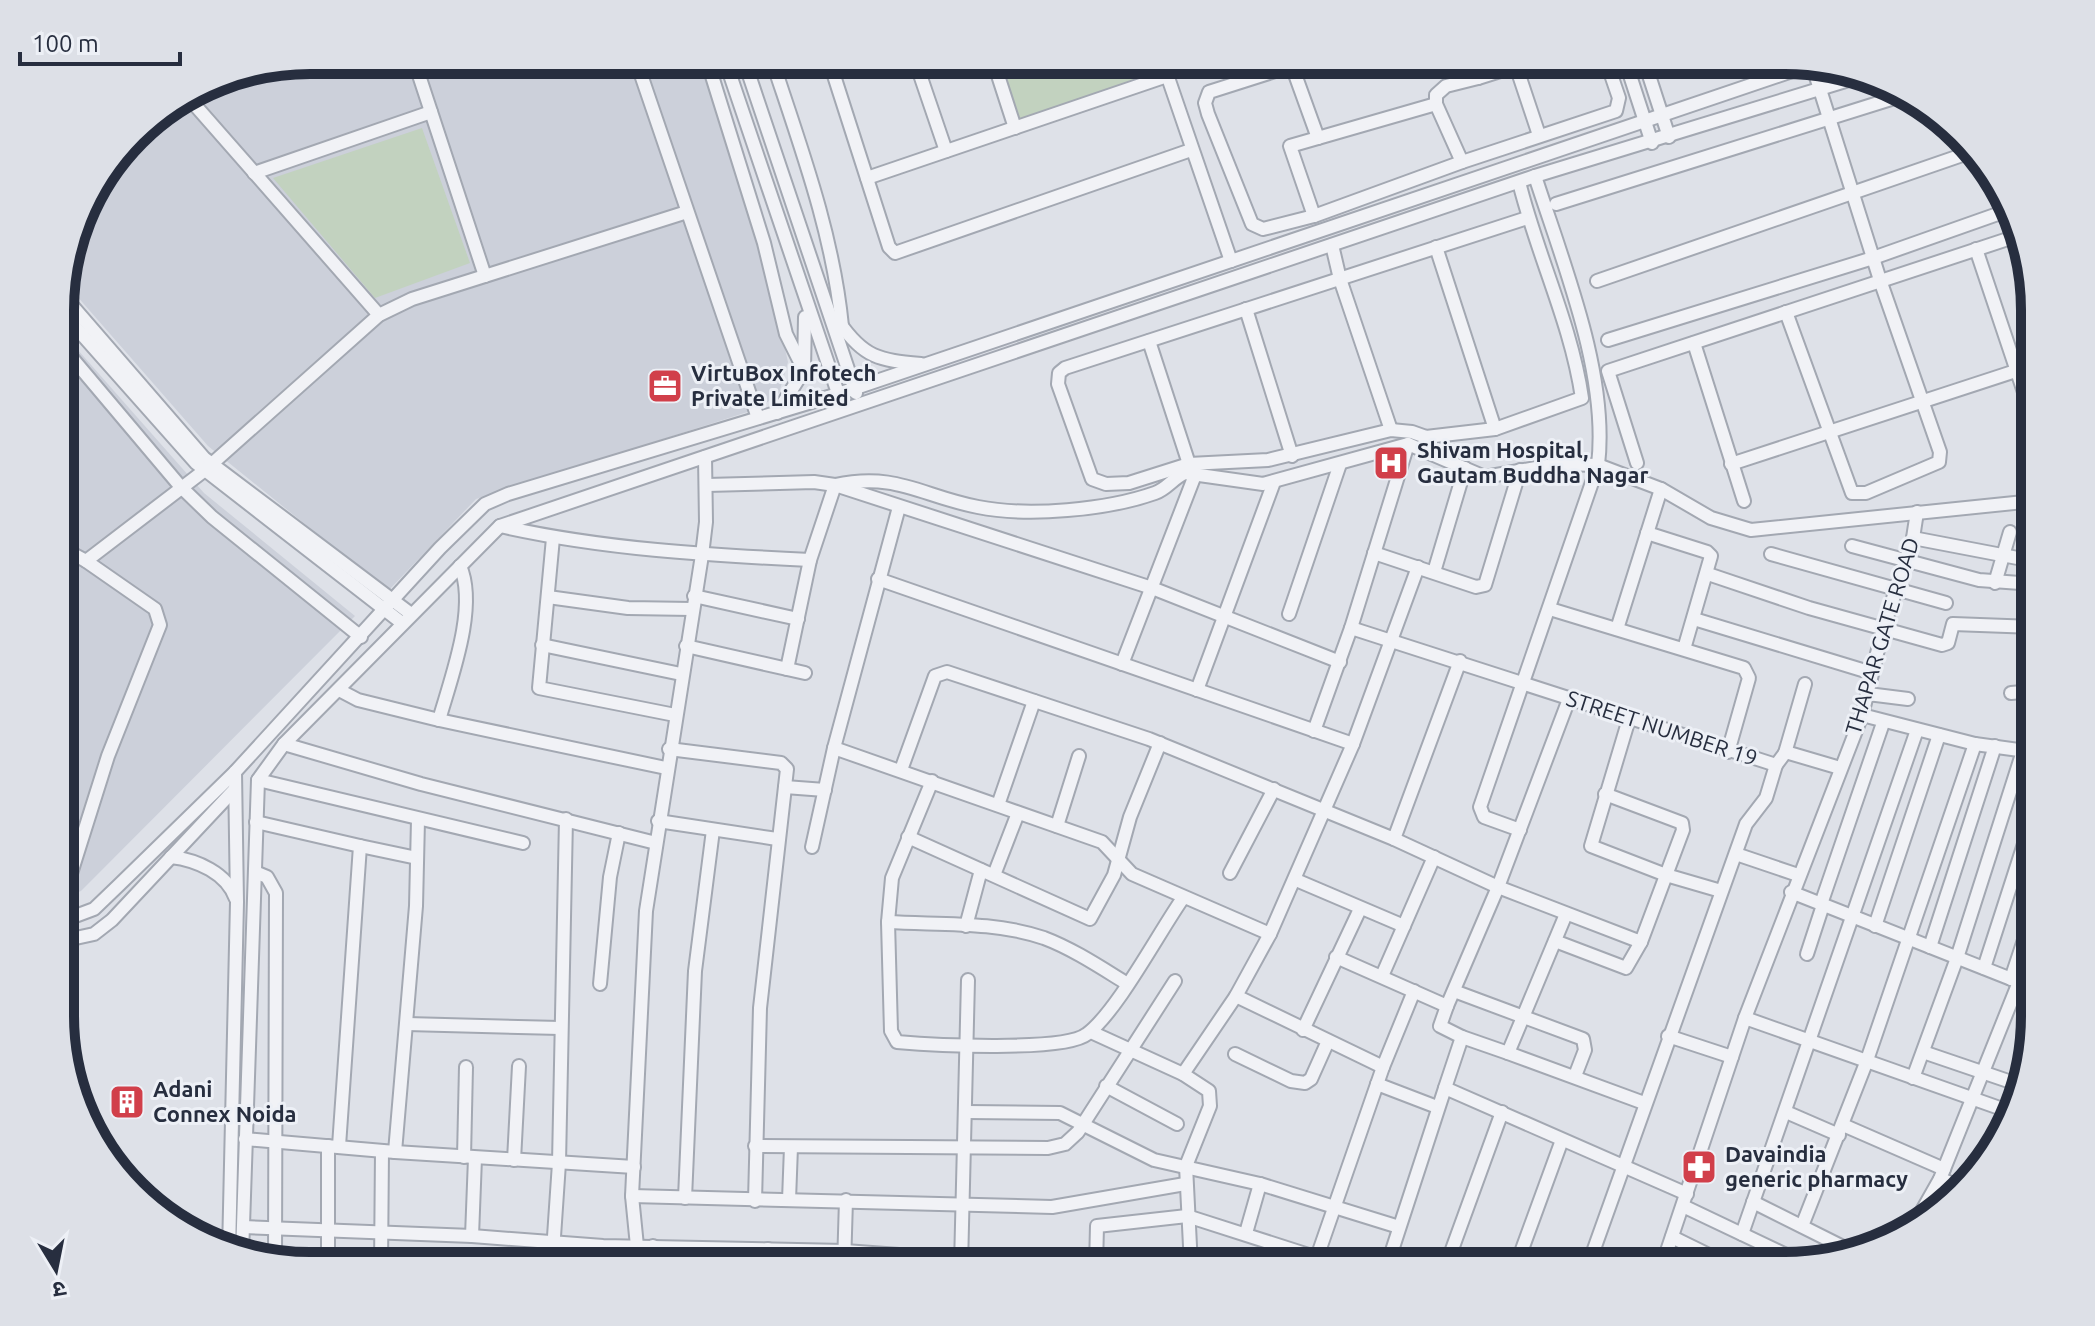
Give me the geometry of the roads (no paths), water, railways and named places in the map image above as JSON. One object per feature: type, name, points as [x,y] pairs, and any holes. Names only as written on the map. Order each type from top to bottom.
[{"type":"street","points":[[419,74],[485,276]]},
{"type":"street","points":[[641,74],[758,418]]},
{"type":"street","points":[[711,74],[764,243],[786,334],[804,370]]},
{"type":"street","points":[[730,74],[843,409]]},
{"type":"street","points":[[749,74],[821,297],[860,404]]},
{"type":"street","points":[[777,74],[826,227],[837,279],[842,326]]},
{"type":"street","points":[[834,74],[889,247],[895,253],[1191,150]]},
{"type":"street","points":[[920,74],[946,151]]},
{"type":"street","points":[[998,74],[1015,128]]},
{"type":"street","points":[[1266,74],[1209,92],[1205,103],[1252,224],[1263,229],[1314,216],[1539,135],[1616,111],[1619,98],[1611,74]]},
{"type":"street","points":[[1295,74],[1318,138]]},
{"type":"street","points":[[1476,74],[1478,78]]},
{"type":"street","points":[[1462,162],[1436,104],[1439,89],[1491,74]]},
{"type":"street","points":[[1519,74],[1539,135]]},
{"type":"street","points":[[1630,74],[1652,143]]},
{"type":"street","points":[[1649,74],[1669,137]]},
{"type":"street","points":[[74,916],[94,909],[235,772],[485,504],[508,494],[838,394],[1782,74]]},
{"type":"street","points":[[867,178],[1167,76],[1231,261]]},
{"type":"street","points":[[1786,312],[1848,488],[1858,495],[1866,493],[1939,462],[1940,452],[1880,280],[1816,76]]},
{"type":"street","points":[[242,1241],[258,780],[284,744],[500,526],[1535,176],[1652,143],[1844,82]]},
{"type":"street","points":[[1556,204],[1892,99]]},
{"type":"street","points":[[1314,216],[1290,146],[1436,104]]},
{"type":"street","points":[[194,105],[379,315]]},
{"type":"street","points":[[254,173],[431,112]]},
{"type":"street","points":[[1597,281],[1964,155]]},
{"type":"street","points":[[1520,830],[1484,817],[1480,807],[1526,682],[1598,465],[1600,444],[1597,394],[1589,346],[1535,176]]},
{"type":"street","points":[[1519,182],[1527,218],[1576,356],[1582,398],[1495,429],[1426,437],[1391,430],[1292,456],[1192,469],[1129,483],[1106,484],[1092,479],[1058,384],[1059,373],[1065,368],[1527,218]]},
{"type":"street","points":[[86,561],[208,467],[379,315],[412,299],[687,212]]},
{"type":"street","points":[[1608,340],[1873,258],[2000,213]]},
{"type":"street","points":[[1637,463],[1608,371],[2009,238]]},
{"type":"street","points":[[1332,245],[1340,279],[1391,430]]},
{"type":"street","points":[[1436,247],[1495,429]]},
{"type":"street","points":[[1976,249],[2020,382]]},
{"type":"street","points":[[1257,252],[1262,268]]},
{"type":"street","points":[[821,297],[853,341],[877,360],[924,365]]},
{"type":"street","points":[[777,413],[804,370],[808,357],[805,303]]},
{"type":"street","points":[[74,308],[208,467]]},
{"type":"street","points":[[1246,309],[1292,456]]},
{"type":"street","points":[[74,325],[208,467],[406,618]]},
{"type":"street","points":[[1122,664],[1152,588],[1192,469],[1149,341]]},
{"type":"street","points":[[1694,343],[1744,501]]},
{"type":"street","points":[[74,360],[180,486],[212,517],[361,637]]},
{"type":"street","points":[[1731,464],[2020,370]]},
{"type":"street","points":[[835,485],[863,479],[884,480],[976,507],[1051,512],[1158,493],[1192,469],[1234,483],[1274,482],[1408,444]]},
{"type":"street","points":[[1314,731],[1340,662],[1408,444]]},
{"type":"street","name":"THAPAR GATE ROAD","points":[[1408,444],[1485,477],[1558,464],[1598,465],[1661,489],[1711,518],[1751,530],[1917,512],[1913,538],[1883,629],[1862,715],[1791,892],[1745,1018],[1667,1251]]},
{"type":"street","points":[[637,1246],[632,1196],[646,911],[666,768],[702,555],[707,485],[705,457]]},
{"type":"street","points":[[1289,614],[1340,464]]},
{"type":"street","points":[[1434,572],[1465,468]]},
{"type":"street","points":[[1374,553],[1476,587],[1485,585],[1520,470]]},
{"type":"street","points":[[707,485],[814,482],[835,485],[1152,588],[1340,662]]},
{"type":"street","points":[[1197,690],[1226,619],[1274,482]]},
{"type":"street","points":[[787,669],[810,560],[835,485]]},
{"type":"street","points":[[1617,629],[1661,489]]},
{"type":"street","points":[[1917,512],[2020,502]]},
{"type":"street","points":[[812,847],[834,748],[899,507]]},
{"type":"street","points":[[500,526],[553,538],[702,555],[810,560]]},
{"type":"street","points":[[1995,583],[2010,532]]},
{"type":"street","points":[[1647,533],[1707,552],[1712,563],[1684,649]]},
{"type":"street","points":[[553,538],[539,688],[675,715]]},
{"type":"street","points":[[1913,538],[2020,559]]},
{"type":"street","points":[[1852,546],[1995,583],[2020,584]]},
{"type":"street","points":[[1771,554],[1946,603]]},
{"type":"street","points":[[74,557],[86,561],[155,609],[160,625],[108,756],[74,864]]},
{"type":"street","points":[[439,720],[465,617],[465,578],[460,566]]},
{"type":"street","points":[[1183,1074],[1236,996],[1296,880],[1353,744],[1418,567]]},
{"type":"street","points":[[1708,574],[1942,645],[1948,643],[1953,624],[2020,626]]},
{"type":"street","points":[[878,579],[1353,744]]},
{"type":"street","points":[[548,597],[612,607],[693,602],[798,619]]},
{"type":"street","points":[[1550,609],[1684,649],[1748,672],[1728,752]]},
{"type":"street","points":[[1694,619],[1872,673]]},
{"type":"street","name":"STREET NUMBER 19","points":[[1351,628],[1526,682],[1728,752],[1776,765],[1785,753],[1840,768]]},
{"type":"street","points":[[542,645],[681,674]]},
{"type":"street","points":[[686,646],[805,673]]},
{"type":"street","points":[[1394,839],[1460,661]]},
{"type":"street","points":[[901,770],[935,676],[940,672],[1160,743],[1394,839],[1498,887],[1641,942]]},
{"type":"street","points":[[1785,753],[1805,684]]},
{"type":"street","points":[[339,690],[358,700],[439,720],[666,768]]},
{"type":"street","points":[[2011,693],[2020,692]]},
{"type":"street","points":[[1868,694],[1908,699]]},
{"type":"street","points":[[1569,699],[1498,887],[1440,1026],[1462,1037],[1644,1103]]},
{"type":"street","points":[[998,805],[1034,701]]},
{"type":"street","points":[[1862,715],[1883,723],[1975,744],[2020,750]]},
{"type":"street","points":[[1629,719],[1591,846],[1666,875],[1721,891]]},
{"type":"street","points":[[1807,954],[1883,723]]},
{"type":"street","points":[[1742,1234],[1917,730]]},
{"type":"street","points":[[1875,926],[1939,735]]},
{"type":"street","points":[[908,837],[1090,919],[1120,860],[1130,817],[1160,743]]},
{"type":"street","points":[[284,744],[421,784],[656,843]]},
{"type":"street","points":[[1802,1226],[1866,1063],[1975,744]]},
{"type":"street","points":[[1930,947],[1995,746]]},
{"type":"street","points":[[834,748],[1102,842],[1132,874],[1270,934]]},
{"type":"street","points":[[669,749],[781,763],[787,769],[760,1008],[755,1201]]},
{"type":"street","points":[[1057,826],[1079,756]]},
{"type":"street","points":[[1593,1251],[1721,891],[1749,817],[1766,798],[1776,765]]},
{"type":"street","points":[[229,1237],[237,902],[235,772]]},
{"type":"street","points":[[1913,1078],[2020,778]]},
{"type":"street","points":[[258,780],[523,843]]},
{"type":"street","points":[[932,781],[892,878],[888,922],[892,1037],[903,1042],[1065,1044],[1091,1032],[1183,898]]},
{"type":"street","points":[[785,787],[825,790]]},
{"type":"street","points":[[1230,873],[1274,789]]},
{"type":"street","points":[[74,938],[94,934],[112,920],[234,790]]},
{"type":"street","points":[[1555,941],[1626,968],[1641,942],[1683,830],[1682,823],[1605,794]]},
{"type":"street","points":[[966,926],[988,872],[1018,813]]},
{"type":"street","points":[[553,1252],[559,1163],[566,819]]},
{"type":"street","points":[[381,1252],[389,1152],[407,1024],[418,820]]},
{"type":"street","points":[[658,821],[777,839]]},
{"type":"street","points":[[256,822],[417,858]]},
{"type":"street","points":[[685,1198],[695,971],[713,830]]},
{"type":"street","points":[[600,984],[610,877],[619,833]]},
{"type":"street","points":[[328,1252],[360,846]]},
{"type":"street","points":[[1736,854],[1798,875]]},
{"type":"street","points":[[1984,968],[2020,856]]},
{"type":"street","points":[[171,857],[194,862],[220,877],[237,902]]},
{"type":"street","points":[[1382,976],[1434,857]]},
{"type":"street","points":[[255,872],[267,877],[276,893],[275,1249]]},
{"type":"street","points":[[1296,880],[1404,926]]},
{"type":"street","points":[[1791,892],[2020,983]]},
{"type":"street","points":[[1303,1030],[1360,909]]},
{"type":"street","points":[[1508,1053],[1566,914]]},
{"type":"street","points":[[888,922],[1001,928],[1042,938],[1071,950],[1126,983]]},
{"type":"street","points":[[1336,957],[1447,1006]]},
{"type":"street","points":[[1924,1206],[1942,1174],[1985,1073],[2020,962]]},
{"type":"street","points":[[962,1252],[969,1043],[968,980]]},
{"type":"street","points":[[755,1146],[965,1148],[1065,1144],[1084,1122],[1128,1049],[1175,981]]},
{"type":"street","points":[[1319,1251],[1383,1067],[1414,991]]},
{"type":"street","points":[[1454,991],[1583,1039],[1585,1050],[1575,1076]]},
{"type":"street","points":[[1236,996],[1383,1067]]},
{"type":"street","points":[[1745,1018],[2002,1109]]},
{"type":"street","points":[[407,1024],[560,1028]]},
{"type":"street","points":[[1091,1032],[1183,1074],[1209,1091],[1211,1097],[1186,1166],[1190,1251]]},
{"type":"street","points":[[1668,1036],[1732,1057]]},
{"type":"street","points":[[1392,1251],[1462,1037]]},
{"type":"street","points":[[1235,1054],[1291,1081],[1305,1083],[1311,1079],[1328,1041]]},
{"type":"street","points":[[1923,1052],[2011,1082]]},
{"type":"street","points":[[514,1160],[519,1066]]},
{"type":"street","points":[[466,1067],[472,1236]]},
{"type":"street","points":[[1377,1084],[1437,1107]]},
{"type":"street","points":[[1106,1086],[1177,1124]]},
{"type":"street","points":[[1445,1088],[1623,1167],[1778,1251]]},
{"type":"street","points":[[967,1112],[1060,1113],[1084,1122],[1154,1160],[1260,1184],[1399,1227]]},
{"type":"street","points":[[1451,1251],[1502,1112]]},
{"type":"street","points":[[1786,1112],[1841,1130],[1942,1174],[1953,1182]]},
{"type":"street","points":[[245,1139],[389,1152],[634,1167]]},
{"type":"street","points":[[1521,1251],[1562,1140]]},
{"type":"street","points":[[789,1200],[791,1147]]},
{"type":"street","points":[[632,1196],[755,1201],[1081,1204],[1185,1184]]},
{"type":"street","points":[[1246,1233],[1260,1184]]},
{"type":"street","points":[[845,1251],[846,1200]]},
{"type":"street","points":[[1753,1202],[1839,1245]]},
{"type":"street","points":[[1096,1251],[1097,1226],[1187,1216],[1246,1233],[1290,1251]]},
{"type":"street","points":[[243,1227],[472,1236],[553,1243],[848,1252]]},
{"type":"street","points":[[1672,1237],[1701,1251]]},
{"type":"street","points":[[653,1246],[653,1252]]},
{"type":"place","name":"VirtuBox Infotech Private Limited","points":[[665,386]]},
{"type":"place","name":"Shivam Hospital, Gautam Buddha Nagar","points":[[1391,463]]},
{"type":"place","name":"Adani Connex Noida","points":[[127,1102]]},
{"type":"place","name":"Davaindia generic pharmacy","points":[[1699,1167]]}]
